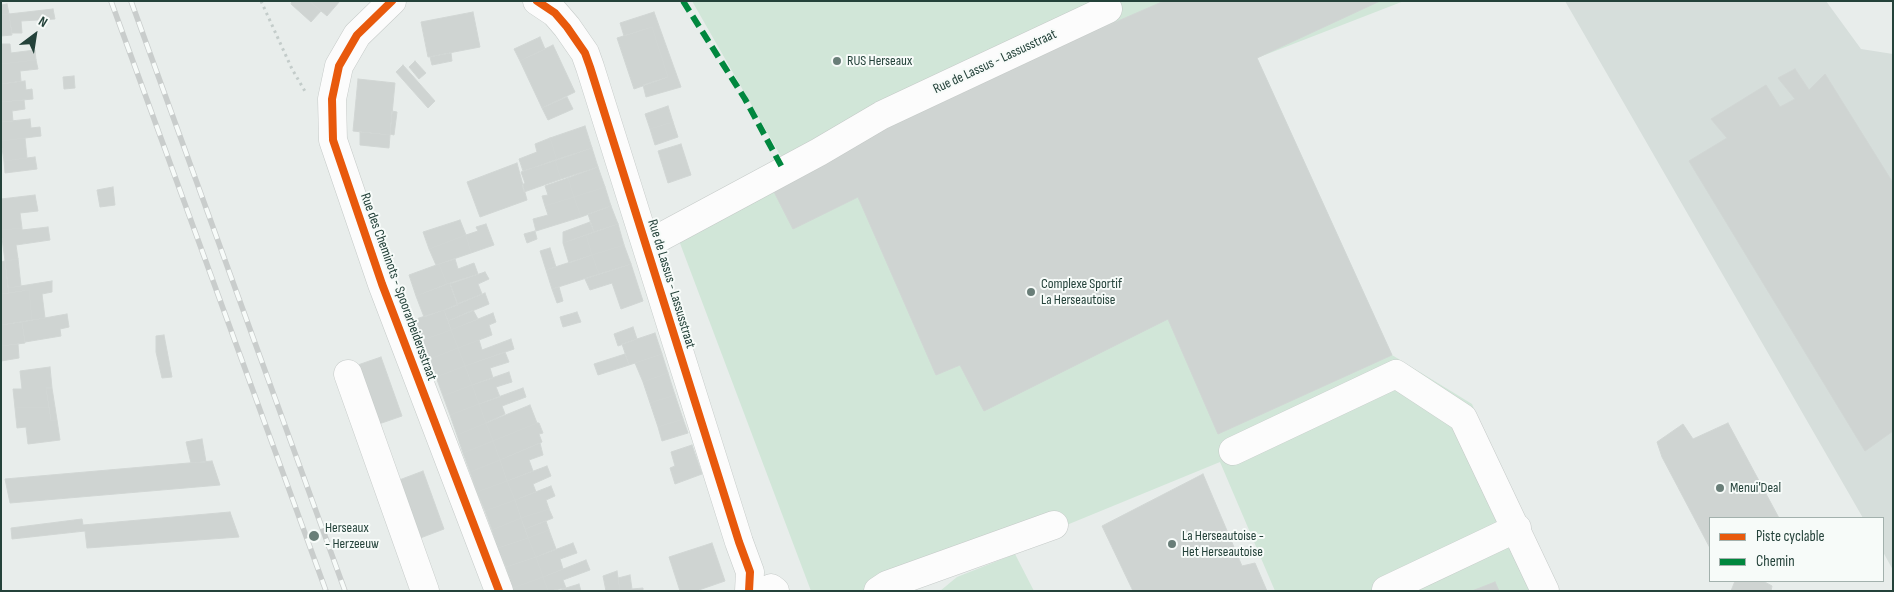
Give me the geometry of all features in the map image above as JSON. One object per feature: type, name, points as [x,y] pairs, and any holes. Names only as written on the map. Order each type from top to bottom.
[{"type":"street","name":"Rue des Cheminots - Spoorarbeidersstraat","points":[[392,1],[356,35],[339,66],[332,99],[333,140],[382,284],[499,591]]},
{"type":"street","name":"Rue de Lassus - Lassusstraat","points":[[537,1],[555,13],[568,26],[585,53],[750,572],[765,590]]},
{"type":"street","name":"Rue de Lassus - Lassusstraat","points":[[646,245],[819,152],[882,115],[1108,9]]},
{"type":"street","points":[[348,374],[425,591]]},
{"type":"street","points":[[1233,451],[1396,374],[1463,418],[1517,528],[1545,591]]},
{"type":"street","points":[[878,591],[888,585],[1054,526]]},
{"type":"street","points":[[1386,590],[1517,528]]},
{"type":"path","points":[[261,1],[292,69],[310,101]]},
{"type":"shaded area","points":[[1565,1],[1826,1],[1861,49],[1893,54],[1893,570],[1884,554],[1884,517],[1862,517]]},
{"type":"green space","name":"Complexe Sportif La Herseautoise","points":[[692,1],[1404,1],[1257,58],[1392,355],[1472,404],[1556,591],[1275,591],[1220,462],[906,591],[811,591],[675,230],[783,160]]},
{"type":"green space","points":[[1015,554],[1034,591],[940,591],[957,577]]},
{"type":"building","points":[[292,1],[309,1],[321,11],[311,22],[291,4]]},
{"type":"building","points":[[309,1],[340,1],[327,16]]},
{"type":"building","points":[[1164,1],[1380,1],[1257,58],[1392,355],[1218,434],[1168,319],[984,411],[960,365],[936,375],[858,197],[793,229],[768,180],[1017,65]]},
{"type":"building","points":[[7,4],[9,14],[1,15],[1,5]]},
{"type":"building","points":[[53,9],[55,19],[21,21],[22,33],[12,33],[9,14]]},
{"type":"building","points":[[473,12],[480,47],[428,57],[421,22]]},
{"type":"building","points":[[654,12],[681,87],[646,97],[643,85],[668,77],[652,27],[624,36],[620,23]]},
{"type":"building","points":[[9,14],[12,35],[1,36],[1,15]]},
{"type":"building","points":[[652,27],[668,77],[634,89],[617,38]]},
{"type":"building","points":[[540,37],[545,49],[520,61],[514,49]]},
{"type":"building","points":[[1,44],[10,44],[11,53],[35,50],[36,60],[1,64]]},
{"type":"building","points":[[553,45],[575,92],[542,108],[520,61]]},
{"type":"building","points":[[451,53],[452,61],[432,65],[430,57]]},
{"type":"building","points":[[36,60],[38,69],[20,71],[21,81],[1,84],[1,64]]},
{"type":"building","points":[[415,61],[426,73],[419,79],[409,67]]},
{"type":"building","points":[[403,65],[435,101],[428,108],[396,72]]},
{"type":"building","points":[[1795,69],[1809,90],[1825,74],[1893,183],[1893,431],[1865,451],[1689,161],[1727,138],[1711,119],[1766,85],[1780,107],[1795,99],[1778,78]]},
{"type":"building","points":[[74,76],[75,88],[64,89],[63,77]]},
{"type":"building","points":[[358,79],[395,83],[390,135],[353,131]]},
{"type":"building","points":[[25,81],[26,90],[32,89],[33,99],[1,102],[1,84]]},
{"type":"building","points":[[567,97],[573,109],[548,120],[542,108]]},
{"type":"building","points":[[24,100],[25,109],[12,111],[13,121],[1,122],[1,102]]},
{"type":"building","points":[[668,106],[673,122],[650,129],[645,114]]},
{"type":"building","points":[[392,111],[397,112],[394,135],[390,134]]},
{"type":"building","points":[[30,119],[31,128],[40,127],[41,136],[1,141],[1,122]]},
{"type":"building","points":[[673,122],[678,137],[655,145],[650,129]]},
{"type":"building","points":[[585,126],[592,148],[557,160],[550,138]]},
{"type":"building","points":[[360,132],[390,135],[389,148],[360,145]]},
{"type":"building","points":[[25,138],[27,158],[4,161],[1,141]]},
{"type":"building","points":[[550,138],[557,160],[523,171],[519,159],[537,152],[535,144]]},
{"type":"building","points":[[681,144],[691,175],[668,183],[658,151]]},
{"type":"building","points":[[592,148],[598,167],[561,179],[555,160]]},
{"type":"building","points":[[35,157],[37,169],[5,173],[4,161]]},
{"type":"building","points":[[555,160],[561,179],[524,192],[522,185],[525,183],[521,172]]},
{"type":"building","points":[[517,163],[527,200],[480,217],[467,182]]},
{"type":"building","points":[[598,167],[605,187],[574,197],[568,178]]},
{"type":"building","points":[[568,178],[574,197],[545,206],[542,196],[548,195],[545,186]]},
{"type":"building","points":[[113,187],[115,205],[100,207],[97,190]]},
{"type":"building","points":[[605,187],[611,206],[581,217],[574,197]]},
{"type":"building","points":[[35,195],[38,211],[20,213],[22,228],[1,230],[1,199]]},
{"type":"building","points":[[574,197],[581,217],[536,231],[533,219],[548,215],[545,206]]},
{"type":"building","points":[[611,206],[618,224],[594,232],[588,214]]},
{"type":"building","points":[[460,220],[466,235],[429,249],[423,232]]},
{"type":"building","points":[[590,222],[594,232],[563,243],[563,232]]},
{"type":"building","points":[[486,224],[494,245],[471,253],[466,235],[478,231],[476,227]]},
{"type":"building","points":[[618,224],[624,245],[592,255],[586,235]]},
{"type":"building","points":[[48,227],[50,240],[16,245],[18,259],[5,261],[1,230]]},
{"type":"building","points":[[535,231],[537,239],[527,243],[524,234]]},
{"type":"building","points":[[466,235],[471,253],[436,265],[429,249]]},
{"type":"building","points":[[586,235],[592,255],[569,263],[563,243]]},
{"type":"building","points":[[624,245],[631,264],[599,274],[592,255]]},
{"type":"building","points":[[550,248],[556,267],[546,270],[540,251]]},
{"type":"building","points":[[592,255],[599,274],[552,289],[546,270]]},
{"type":"building","points":[[18,259],[21,286],[8,288],[5,261]]},
{"type":"building","points":[[455,259],[458,269],[474,263],[478,274],[447,284],[439,264]]},
{"type":"building","points":[[5,261],[9,293],[1,294],[1,262]]},
{"type":"building","points":[[439,264],[447,284],[416,296],[409,275]]},
{"type":"building","points":[[631,264],[643,301],[621,309],[612,283],[590,290],[585,279]]},
{"type":"building","points":[[485,272],[489,279],[478,284],[482,294],[457,304],[450,284]]},
{"type":"building","points":[[52,281],[52,292],[42,294],[45,318],[32,320],[29,290],[9,293],[8,288]]},
{"type":"building","points":[[450,283],[458,305],[424,317],[416,296]]},
{"type":"building","points":[[559,287],[563,301],[557,303],[552,289]]},
{"type":"building","points":[[29,290],[32,320],[1,325],[1,294]]},
{"type":"building","points":[[485,293],[489,304],[448,321],[444,310]]},
{"type":"building","points":[[444,310],[451,330],[423,340],[416,319]]},
{"type":"building","points":[[473,310],[478,319],[451,330],[448,321]]},
{"type":"building","points":[[577,312],[581,322],[563,327],[560,317]]},
{"type":"building","points":[[493,313],[496,322],[489,325],[492,335],[458,348],[451,330]]},
{"type":"building","points":[[67,314],[69,327],[60,329],[61,336],[25,342],[22,322]]},
{"type":"building","points":[[22,322],[25,343],[1,346],[1,325]]},
{"type":"building","points":[[633,327],[637,339],[618,346],[614,334]]},
{"type":"building","points":[[451,330],[458,348],[430,359],[423,340]]},
{"type":"building","points":[[655,333],[662,354],[629,365],[622,344]]},
{"type":"building","points":[[164,335],[172,377],[162,378],[156,352],[156,336]]},
{"type":"building","points":[[511,339],[514,349],[465,366],[458,348],[479,340],[482,350]]},
{"type":"building","points":[[18,344],[19,358],[1,361],[1,346]]},
{"type":"building","points":[[458,348],[465,366],[436,377],[430,359]]},
{"type":"building","points":[[505,352],[509,362],[490,368],[493,378],[472,385],[465,366]]},
{"type":"building","points":[[625,354],[629,365],[598,375],[594,364]]},
{"type":"building","points":[[662,354],[668,373],[643,382],[635,363]]},
{"type":"building","points":[[381,357],[402,416],[373,426],[352,367]]},
{"type":"building","points":[[465,366],[472,385],[443,396],[436,377]]},
{"type":"building","points":[[50,367],[52,388],[46,388],[49,407],[15,408],[13,389],[22,389],[20,371]]},
{"type":"building","points":[[509,372],[512,382],[496,387],[500,397],[479,404],[472,385]]},
{"type":"building","points":[[668,373],[675,395],[650,403],[643,382]]},
{"type":"building","points":[[472,385],[479,404],[450,415],[443,396]]},
{"type":"building","points":[[46,388],[52,388],[57,420],[51,421]]},
{"type":"building","points":[[523,388],[526,397],[502,406],[505,414],[486,423],[479,404]]},
{"type":"building","points":[[675,395],[683,419],[658,427],[650,403]]},
{"type":"building","points":[[479,404],[486,423],[457,435],[450,415]]},
{"type":"building","points":[[530,405],[537,423],[493,441],[486,423]]},
{"type":"building","points":[[49,407],[51,421],[57,420],[60,440],[28,444],[26,427],[17,428],[15,408]]},
{"type":"building","points":[[683,419],[688,433],[662,441],[658,427]]},
{"type":"building","points":[[486,423],[493,441],[463,453],[457,435]]},
{"type":"building","points":[[539,423],[543,433],[539,434],[542,442],[500,460],[493,441]]},
{"type":"building","name":"Menui'Deal","points":[[1728,423],[1778,517],[1709,517],[1709,546],[1662,457],[1657,442],[1683,424],[1693,439]]},
{"type":"building","points":[[202,439],[206,462],[191,463],[186,442]]},
{"type":"building","points":[[493,441],[500,460],[470,472],[463,453]]},
{"type":"building","points":[[540,443],[543,455],[529,460],[533,471],[507,481],[500,460]]},
{"type":"building","points":[[692,445],[702,474],[675,484],[670,468],[675,466],[671,452]]},
{"type":"building","points":[[500,460],[507,481],[477,492],[470,472]]},
{"type":"building","points":[[212,461],[220,485],[10,503],[5,479]]},
{"type":"building","points":[[547,466],[551,476],[533,484],[536,492],[515,500],[507,481]]},
{"type":"building","points":[[423,471],[444,529],[415,540],[394,482]]},
{"type":"building","name":"La Herseautoise - Het Herseautoise","points":[[1203,474],[1242,566],[1255,563],[1267,591],[1133,591],[1102,526]]},
{"type":"building","points":[[507,481],[515,500],[485,511],[477,492]]},
{"type":"building","points":[[551,486],[555,496],[546,500],[549,509],[521,518],[515,500]]},
{"type":"building","points":[[515,500],[521,518],[492,530],[485,511]]},
{"type":"building","points":[[549,509],[553,518],[525,529],[521,518]]},
{"type":"building","points":[[230,512],[239,537],[87,548],[85,531],[12,539],[11,528],[82,519],[83,525]]},
{"type":"building","points":[[521,518],[528,538],[498,548],[492,530]]},
{"type":"building","points":[[546,521],[549,530],[528,538],[525,529]]},
{"type":"building","points":[[549,530],[556,549],[536,557],[528,538]]},
{"type":"building","points":[[528,538],[536,557],[506,567],[498,548]]},
{"type":"building","points":[[573,543],[577,553],[560,559],[563,569],[543,577],[536,557]]},
{"type":"building","points":[[712,543],[725,581],[696,591],[680,591],[669,557]]},
{"type":"building","points":[[536,557],[543,577],[513,588],[506,567]]},
{"type":"building","points":[[586,560],[590,570],[563,580],[566,588],[548,591],[543,577]]},
{"type":"building","points":[[617,571],[620,591],[606,591],[603,576]]},
{"type":"building","points":[[630,575],[632,589],[643,588],[643,591],[620,591],[618,578]]},
{"type":"building","points":[[543,577],[548,591],[514,591],[513,588]]},
{"type":"building","points":[[1495,582],[1499,591],[1472,591]]},
{"type":"building","points":[[1735,582],[1765,582],[1772,586],[1771,591],[1731,591]]},
{"type":"building","points":[[579,584],[581,591],[559,591],[566,588]]},
{"type":"railway","points":[[111,1],[326,591]]},
{"type":"railway","points":[[131,1],[345,591]]},
{"type":"marked path","points":[[683,1],[745,99],[784,171]]},
{"type":"cycle path","points":[[392,1],[357,35],[339,66],[332,99],[333,140],[382,284],[499,591]]},
{"type":"cycle path","points":[[537,1],[555,13],[585,53],[750,572],[749,591]]},
{"type":"place","name":"RUS Herseaux","points":[[837,61]]},
{"type":"place","name":"Complexe Sportif La Herseautoise","points":[[1031,292]]},
{"type":"place","name":"Menui'Deal","points":[[1720,488]]},
{"type":"place","name":"Herseaux - Herzeeuw","points":[[314,536]]},
{"type":"place","name":"La Herseautoise - Het Herseautoise","points":[[1172,544]]}]
